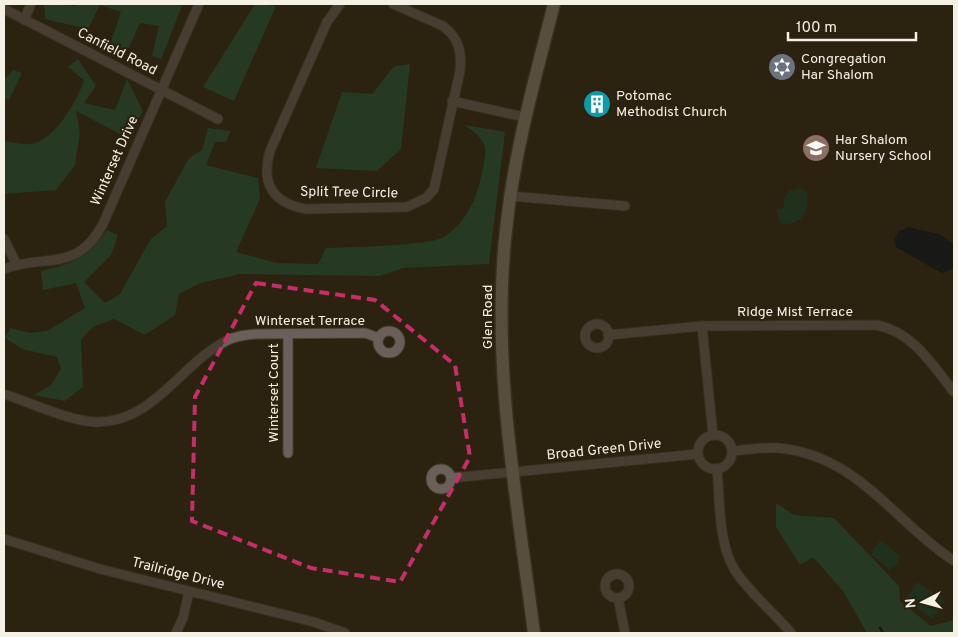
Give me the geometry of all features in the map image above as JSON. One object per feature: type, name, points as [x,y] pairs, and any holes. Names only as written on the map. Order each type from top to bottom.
[{"type":"main road","name":"Glen Road","points":[[534,633],[513,472],[502,342],[503,270],[510,196],[524,117],[554,4]]},
{"type":"street","points":[[24,20],[31,4]]},
{"type":"street","name":"Winterset Drive","points":[[4,269],[17,264],[62,260],[77,254],[93,240],[103,224],[199,4]]},
{"type":"street","name":"Split Tree Circle","points":[[340,4],[327,22],[265,169],[268,184],[282,201],[306,209],[395,208],[419,202],[434,189],[438,178],[462,58],[457,41],[443,26],[393,4]]},
{"type":"street","name":"Canfield Road","points":[[4,9],[218,119]]},
{"type":"street","points":[[452,101],[524,117]]},
{"type":"street","points":[[510,196],[625,206]]},
{"type":"street","points":[[4,239],[17,264]]},
{"type":"street","name":"Ridge Mist Terrace","points":[[608,335],[702,326],[868,325],[886,327],[906,337],[918,348],[954,392]]},
{"type":"street","points":[[702,326],[713,435]]},
{"type":"street","name":"Winterset Terrace","points":[[4,394],[81,420],[99,422],[121,419],[144,408],[206,355],[226,341],[256,334],[364,333],[379,338]]},
{"type":"street","name":"Winterset Court","points":[[288,334],[288,453]]},
{"type":"street","points":[[713,435],[727,440],[732,451],[728,463],[717,469],[705,466],[698,454],[702,441],[713,435]]},
{"type":"street","points":[[732,451],[777,448],[793,450],[828,461],[868,486],[930,542],[954,560]]},
{"type":"street","name":"Broad Green Drive","points":[[451,478],[698,454]]},
{"type":"street","points":[[717,469],[725,544],[734,569],[787,632]]},
{"type":"street","name":"Trailridge Drive","points":[[4,539],[100,568],[314,622],[345,633]]},
{"type":"street","points":[[176,633],[184,618],[189,592]]},
{"type":"street","points":[[618,598],[625,633]]},
{"type":"highlighted area","points":[[256,283],[375,300],[455,365],[470,457],[400,582],[311,568],[192,521],[195,397]]},
{"type":"green space","points":[[44,4],[76,6],[79,4],[177,4],[182,6],[161,59],[152,56],[159,26],[140,23],[125,56],[109,48],[121,12],[100,5],[88,29],[45,19]]},
{"type":"green space","points":[[255,4],[276,6],[234,101],[203,87]]},
{"type":"green space","points":[[78,59],[96,86],[84,103],[115,110],[127,79],[143,111],[128,138],[76,111],[80,133],[75,165],[56,190],[4,194],[4,141],[31,144],[48,136],[56,128],[71,108],[84,80],[68,67]]},
{"type":"green space","points":[[410,64],[401,149],[377,171],[316,168],[342,92],[372,94],[394,66]]},
{"type":"green space","points":[[13,70],[22,73],[9,100],[4,98],[4,80]]},
{"type":"green space","points":[[465,125],[505,132],[489,264],[403,268],[380,276],[240,274],[200,283],[179,294],[175,315],[145,335],[114,319],[93,327],[81,340],[83,387],[65,401],[34,395],[51,385],[61,369],[57,357],[22,349],[5,338],[10,328],[30,333],[47,331],[85,308],[76,283],[43,290],[41,271],[72,262],[79,258],[107,230],[118,235],[111,255],[84,282],[105,303],[120,294],[150,240],[167,226],[165,202],[189,158],[202,150],[208,128],[231,131],[226,142],[215,142],[206,165],[258,178],[260,199],[236,252],[277,263],[318,264],[326,248],[388,245],[436,240],[444,237],[458,225],[473,203],[485,159],[483,142]]},
{"type":"green space","points":[[801,188],[807,193],[808,199],[802,216],[793,223],[780,223],[776,209],[784,208],[784,199],[789,191]]},
{"type":"green space","points":[[776,503],[794,515],[834,518],[899,586],[900,601],[931,626],[954,620],[954,633],[867,633],[843,591],[813,557],[800,565],[776,527]]},
{"type":"green space","points":[[879,542],[883,542],[900,556],[896,564],[889,569],[872,555],[872,551]]},
{"type":"green space","points":[[917,582],[945,601],[933,619],[905,600]]},
{"type":"water","points":[[908,227],[939,234],[954,244],[954,268],[943,273],[896,247],[894,240],[898,232]]},
{"type":"waterway","points":[[880,628],[883,633]]},
{"type":"place","name":"Congregation Har Shalom","points":[[782,67]]},
{"type":"place","name":"Potomac Methodist Church","points":[[597,104]]},
{"type":"place","name":"Har Shalom Nursery School","points":[[816,148]]}]
